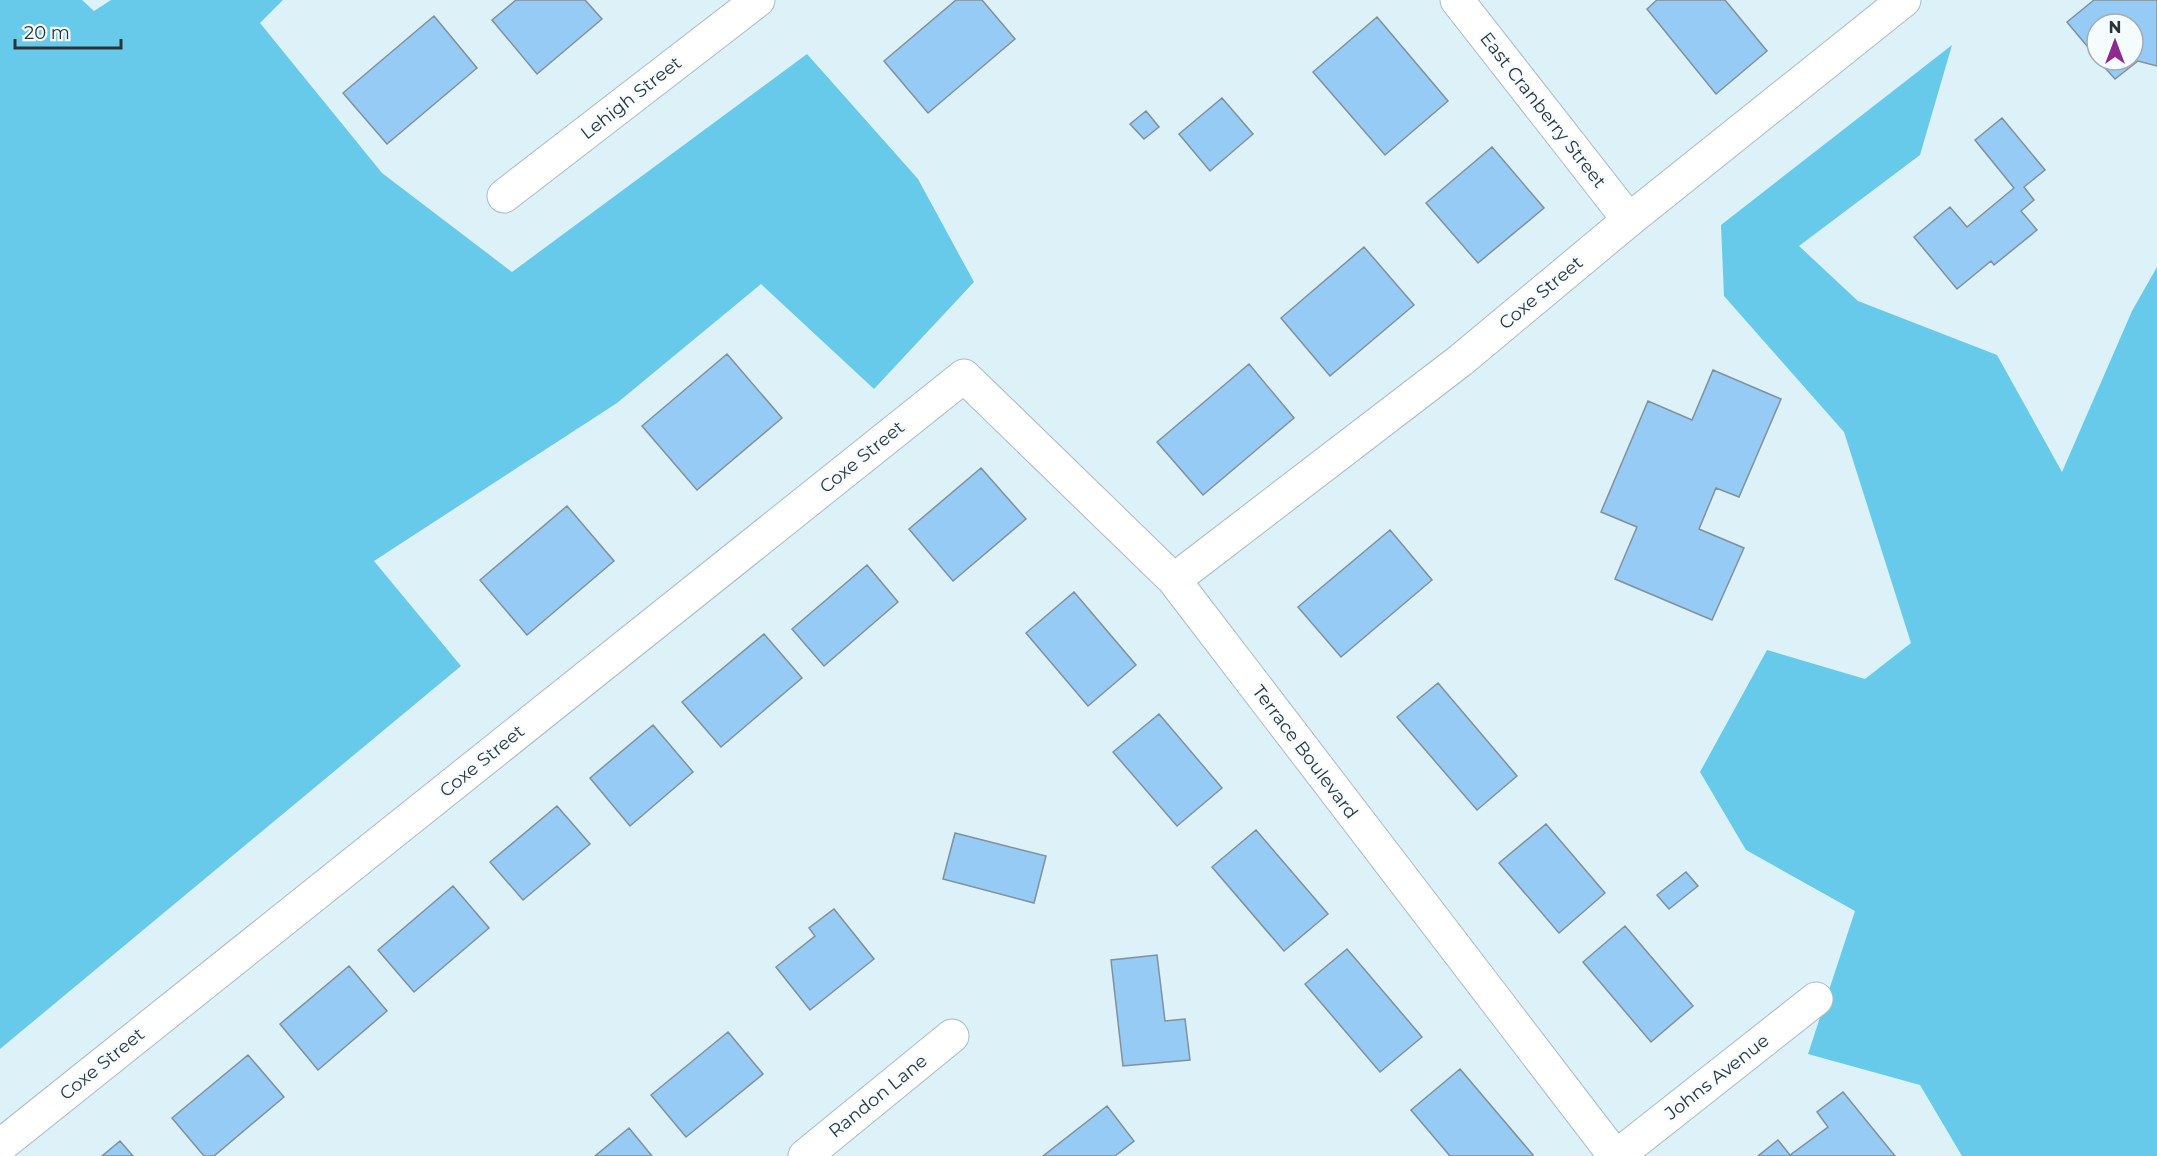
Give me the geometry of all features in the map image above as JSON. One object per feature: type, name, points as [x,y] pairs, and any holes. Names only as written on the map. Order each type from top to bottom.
[{"type":"street","name":"Lehigh Street","points":[[504,196],[758,0]]},
{"type":"street","name":"East Cranberry Street","points":[[1457,0],[1629,220]]},
{"type":"street","name":"Coxe Street","points":[[1174,580],[1461,360],[1885,5]]},
{"type":"street","name":"Coxe Street","points":[[0,1146],[964,376]]},
{"type":"street","name":"Terrace Boulevard","points":[[964,376],[1174,580],[1616,1156]]},
{"type":"street","name":"Johns Avenue","points":[[1616,1156],[1816,999]]},
{"type":"street","name":"Randon Lane","points":[[805,1156],[952,1036]]},
{"type":"shaded area","points":[[0,0],[82,0],[94,11],[111,0],[283,0],[260,23],[382,173],[512,272],[807,54],[918,179],[974,282],[874,389],[761,284],[617,403],[374,561],[461,666],[0,1049]]},
{"type":"shaded area","points":[[1952,45],[1920,155],[1799,246],[1858,301],[1997,355],[2062,472],[2132,311],[2157,267],[2157,1156],[1962,1156],[1920,1085],[1808,1054],[1855,911],[1746,850],[1700,772],[1767,650],[1865,679],[1911,643],[1844,432],[1724,296],[1721,225]]},
{"type":"building","points":[[516,0],[585,0],[602,19],[537,74],[492,20]]},
{"type":"building","points":[[956,0],[982,0],[1015,39],[928,113],[884,61]]},
{"type":"building","points":[[1657,0],[1725,0],[1767,51],[1716,94],[1647,9]]},
{"type":"building","points":[[2094,0],[2157,0],[2157,66],[2145,63],[2145,12],[2085,12],[2085,44],[2067,22]]},
{"type":"building","points":[[434,16],[477,68],[387,144],[343,93]]},
{"type":"building","points":[[1377,17],[1448,101],[1385,155],[1313,72]]},
{"type":"building","points":[[2109,72],[2124,72],[2115,79]]},
{"type":"building","points":[[1222,98],[1253,134],[1210,171],[1179,134]]},
{"type":"building","points":[[1146,111],[1159,127],[1144,139],[1130,124]]},
{"type":"building","points":[[2002,118],[2045,170],[2024,187],[2034,200],[2021,211],[2037,230],[1994,265],[1991,261],[1957,289],[1914,237],[1950,207],[1967,227],[2014,188],[1975,140]]},
{"type":"building","points":[[1492,147],[1544,208],[1478,263],[1426,203]]},
{"type":"building","points":[[1364,247],[1414,305],[1330,376],[1281,318]]},
{"type":"building","points":[[727,354],[782,418],[697,490],[642,426]]},
{"type":"building","points":[[1249,364],[1294,418],[1203,495],[1157,442]]},
{"type":"building","points":[[1713,370],[1781,399],[1739,497],[1716,488],[1699,529],[1744,548],[1712,620],[1615,579],[1637,527],[1601,512],[1648,401],[1692,420]]},
{"type":"building","points":[[981,468],[1026,519],[953,581],[909,529]]},
{"type":"building","points":[[567,506],[614,561],[527,635],[480,580]]},
{"type":"building","points":[[1390,530],[1432,580],[1341,657],[1298,607]]},
{"type":"building","points":[[867,565],[898,602],[824,666],[792,629]]},
{"type":"building","points":[[1074,592],[1136,665],[1088,706],[1026,633]]},
{"type":"building","points":[[764,634],[802,678],[721,747],[682,702]]},
{"type":"building","points":[[1438,683],[1517,776],[1477,810],[1397,717]]},
{"type":"building","points":[[1159,714],[1222,788],[1177,826],[1113,752]]},
{"type":"building","points":[[653,725],[693,772],[630,826],[590,778]]},
{"type":"building","points":[[557,806],[590,844],[523,900],[490,862]]},
{"type":"building","points":[[1546,824],[1605,893],[1559,933],[1499,863]]},
{"type":"building","points":[[1256,830],[1328,914],[1284,951],[1212,867]]},
{"type":"building","points":[[955,833],[1046,856],[1034,903],[943,879]]},
{"type":"building","points":[[1686,872],[1698,886],[1669,909],[1657,895]]},
{"type":"building","points":[[453,886],[489,928],[414,992],[378,950]]},
{"type":"building","points":[[834,909],[874,959],[810,1010],[776,967],[815,936],[809,928]]},
{"type":"building","points":[[1625,926],[1693,1006],[1651,1042],[1583,962]]},
{"type":"building","points":[[1347,949],[1422,1037],[1380,1072],[1305,984]]},
{"type":"building","points":[[1157,955],[1165,1021],[1185,1019],[1190,1060],[1123,1066],[1111,960]]},
{"type":"building","points":[[349,966],[387,1011],[318,1070],[280,1024]]},
{"type":"building","points":[[728,1032],[763,1074],[686,1137],[651,1095]]},
{"type":"building","points":[[248,1055],[284,1097],[214,1156],[204,1156],[172,1118]]},
{"type":"building","points":[[1460,1069],[1532,1156],[1450,1156],[1411,1110]]},
{"type":"building","points":[[1843,1092],[1895,1156],[1758,1156],[1778,1140],[1790,1155],[1828,1127],[1817,1112]]},
{"type":"building","points":[[1107,1106],[1134,1141],[1115,1156],[1043,1156]]},
{"type":"building","points":[[629,1128],[652,1156],[595,1156]]},
{"type":"building","points":[[120,1141],[133,1156],[102,1156]]}]
